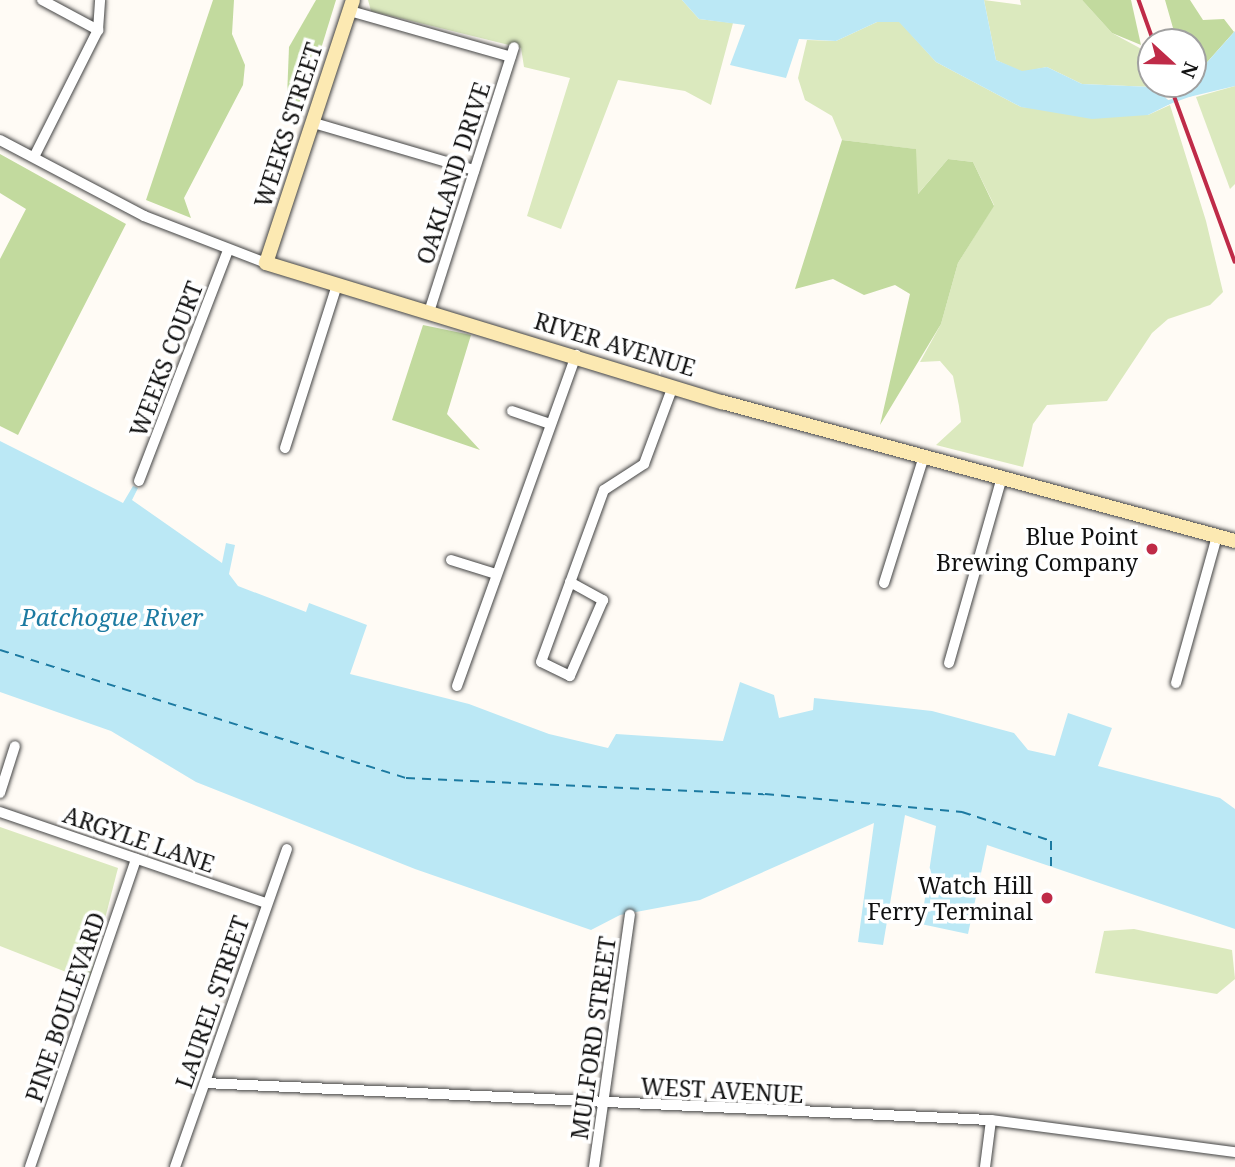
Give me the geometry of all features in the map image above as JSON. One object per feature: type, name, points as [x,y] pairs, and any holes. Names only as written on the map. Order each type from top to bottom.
[{"type":"main road","name":"WEEKS STREET","points":[[266,263],[351,6]]},
{"type":"main road","name":"RIVER AVENUE","points":[[266,263],[923,459],[1235,541]]},
{"type":"street","points":[[42,0],[98,30]]},
{"type":"street","points":[[34,157],[98,30],[100,0]]},
{"type":"street","name":"OAKLAND DRIVE","points":[[351,6],[513,52],[429,312]]},
{"type":"street","points":[[314,123],[474,170]]},
{"type":"street","name":"RIVER AVENUE","points":[[0,139],[144,216],[266,263]]},
{"type":"street","name":"WEEKS COURT","points":[[139,481],[228,250]]},
{"type":"street","points":[[285,448],[337,285]]},
{"type":"street","points":[[457,686],[576,355]]},
{"type":"street","points":[[570,582],[603,600],[570,676],[541,662],[570,582],[604,490],[643,464],[673,386]]},
{"type":"street","points":[[512,411],[550,424]]},
{"type":"street","points":[[884,583],[923,459]]},
{"type":"street","points":[[949,663],[1001,480]]},
{"type":"street","points":[[1176,683],[1217,536]]},
{"type":"street","points":[[452,560],[496,574]]},
{"type":"street","points":[[0,793],[15,746]]},
{"type":"street","name":"ARGYLE LANE","points":[[0,811],[266,903]]},
{"type":"street","name":"LAUREL STREET","points":[[176,1167],[287,849]]},
{"type":"street","name":"PINE BOULEVARD","points":[[30,1167],[136,859]]},
{"type":"street","name":"MULFORD STREET","points":[[594,1167],[630,915]]},
{"type":"street","name":"WEST AVENUE","points":[[205,1083],[991,1120],[1235,1152]]},
{"type":"street","points":[[985,1167],[991,1120]]},
{"type":"green space","points":[[213,0],[234,0],[232,34],[245,65],[243,85],[184,198],[191,218],[146,200]]},
{"type":"green space","points":[[316,0],[336,0],[304,104],[294,111],[287,97],[289,47]]},
{"type":"green space","points":[[368,0],[682,0],[699,19],[733,23],[711,105],[685,91],[618,80],[561,229],[527,216],[570,78],[524,67],[521,48],[371,11]]},
{"type":"green space","points":[[984,0],[1021,5],[1020,0],[1082,0],[1112,33],[1137,47],[1137,86],[1082,84],[1047,67],[1022,72],[996,60]]},
{"type":"green space","points":[[1082,0],[1131,0],[1137,28],[1137,43],[1112,33]]},
{"type":"green space","points":[[1165,0],[1190,0],[1203,20],[1224,19],[1234,32],[1207,62],[1207,28],[1173,28]]},
{"type":"green space","points":[[899,21],[936,62],[1021,107],[1148,115],[1170,105],[1206,221],[1223,292],[1210,305],[1168,319],[1152,333],[1107,401],[1047,405],[1033,424],[1023,467],[936,445],[961,422],[959,406],[953,376],[940,361],[920,362],[941,324],[958,263],[994,205],[973,162],[948,159],[917,195],[915,149],[842,140],[832,116],[805,100],[798,78],[807,40],[836,41],[877,22]]},
{"type":"green space","points":[[1235,86],[1235,184],[1230,189],[1196,98],[1207,98],[1207,94]]},
{"type":"green space","points":[[842,140],[916,149],[918,194],[948,159],[973,162],[994,206],[958,263],[941,324],[880,425],[910,294],[895,285],[864,295],[833,279],[795,289]]},
{"type":"green space","points":[[0,154],[126,224],[18,435],[0,426],[0,259],[26,209],[0,193]]},
{"type":"green space","points":[[423,325],[471,335],[447,414],[480,450],[392,420]]},
{"type":"green space","points":[[0,827],[118,868],[89,981],[0,946]]},
{"type":"green space","points":[[1134,929],[1232,950],[1235,979],[1217,994],[1095,973],[1104,931]]},
{"type":"water","points":[[682,0],[984,0],[996,60],[1022,71],[1047,67],[1082,84],[1137,86],[1137,98],[1166,98],[1172,103],[1148,115],[1092,119],[1021,107],[936,62],[899,22],[877,22],[836,41],[799,39],[786,78],[730,65],[745,25],[699,19]]},
{"type":"water","points":[[1235,31],[1235,86],[1207,93],[1207,62]]},
{"type":"water","name":"Patchogue River","points":[[0,441],[123,503],[133,486],[138,488],[132,500],[222,563],[226,543],[235,545],[229,574],[238,586],[306,612],[309,603],[367,625],[350,674],[469,704],[549,734],[608,748],[616,734],[723,741],[740,682],[774,695],[779,718],[813,710],[814,698],[932,711],[1014,733],[1028,750],[1055,756],[1068,713],[1112,728],[1098,766],[1220,798],[1235,809],[1235,929],[987,845],[968,934],[921,924],[936,826],[905,815],[883,945],[858,942],[874,823],[700,900],[620,915],[591,930],[415,869],[196,782],[111,731],[0,692]]},
{"type":"waterway","points":[[1167,103],[1181,98]]},
{"type":"ferry route","points":[[0,650],[406,778],[765,794],[962,812],[1051,841],[1051,867]]},
{"type":"railway","points":[[1139,0],[1149,28]]},
{"type":"railway","points":[[1175,98],[1235,262]]},
{"type":"place","name":"Blue Point Brewing Company","points":[[1152,549]]},
{"type":"place","name":"Watch Hill Ferry Terminal","points":[[1047,898]]}]
